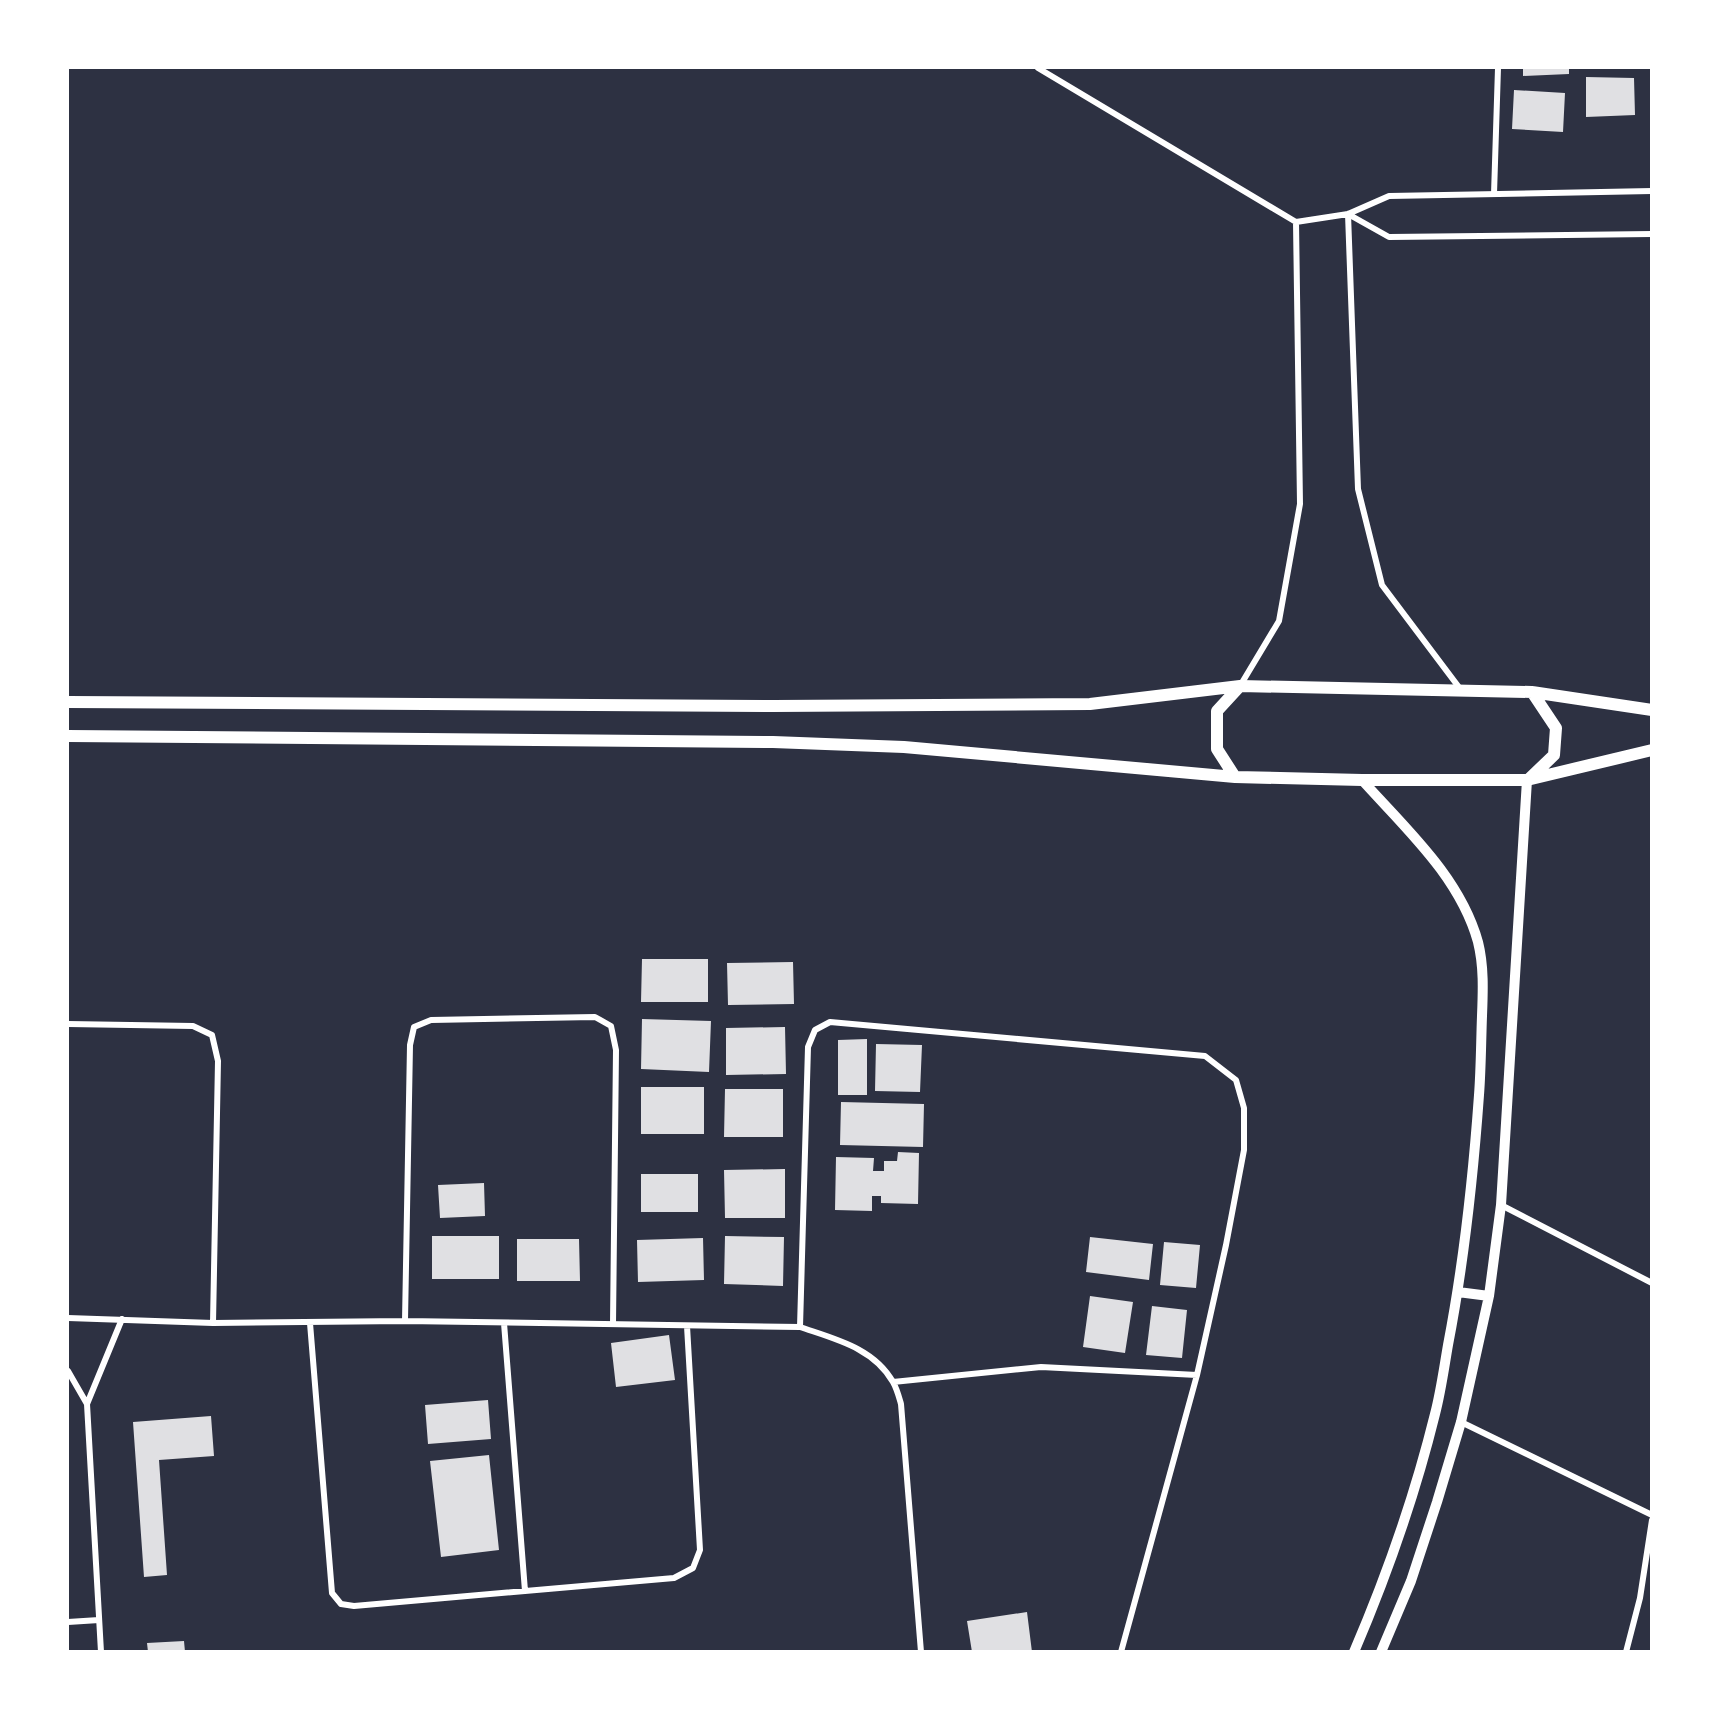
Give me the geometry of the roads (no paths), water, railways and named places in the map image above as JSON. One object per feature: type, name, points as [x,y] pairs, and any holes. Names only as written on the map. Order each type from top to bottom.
[{"type":"main road","points":[[1235,777],[1217,749],[1217,711],[1240,686]]},
{"type":"main road","points":[[68,702],[762,706],[1090,704],[1240,686],[1532,692],[1652,710]]},
{"type":"main road","points":[[1381,1652],[1411,1581],[1437,1502],[1461,1422],[1489,1296],[1501,1205],[1527,780],[1554,754],[1556,728],[1532,692]]},
{"type":"main road","points":[[68,736],[773,742],[904,747],[1235,777],[1362,780],[1527,780],[1652,750]]},
{"type":"main road","points":[[1354,1652],[1386,1573],[1436,1413],[1458,1292],[1471,1203],[1481,1069],[1483,970],[1478,941],[1467,913],[1452,885],[1430,855],[1362,780]]},
{"type":"main road","points":[[1458,1292],[1489,1296]]},
{"type":"street","points":[[1038,68],[1296,222],[1348,214],[1389,196],[1652,191]]},
{"type":"street","points":[[1494,194],[1498,68]]},
{"type":"street","points":[[1348,214],[1389,237],[1652,234]]},
{"type":"street","points":[[1348,214],[1358,489],[1382,585],[1461,690]]},
{"type":"street","points":[[1240,686],[1279,621],[1300,504],[1296,222]]},
{"type":"street","points":[[405,1321],[410,1045],[414,1027],[431,1020],[595,1017],[611,1026],[616,1050],[613,1324]]},
{"type":"street","points":[[800,1327],[808,1047],[815,1030],[830,1022],[1205,1056],[1236,1080],[1244,1108],[1244,1149],[1226,1245],[1197,1375],[1121,1652]]},
{"type":"street","points":[[68,1024],[193,1026],[212,1035],[218,1061],[213,1323]]},
{"type":"street","points":[[1501,1205],[1652,1283]]},
{"type":"street","points":[[68,1318],[122,1318],[213,1323],[405,1321],[800,1327],[855,1346],[879,1363],[893,1382],[901,1404],[921,1652]]},
{"type":"street","points":[[101,1652],[87,1404],[122,1318]]},
{"type":"street","points":[[310,1323],[332,1593],[341,1604],[354,1606],[674,1578],[693,1568],[700,1551],[687,1326]]},
{"type":"street","points":[[504,1323],[525,1591]]},
{"type":"street","points":[[893,1382],[1041,1367],[1197,1375]]},
{"type":"street","points":[[68,1371],[87,1404]]},
{"type":"street","points":[[1461,1422],[1652,1515]]},
{"type":"street","points":[[1626,1652],[1640,1598],[1652,1520]]},
{"type":"street","points":[[68,1622],[99,1620]]}]
